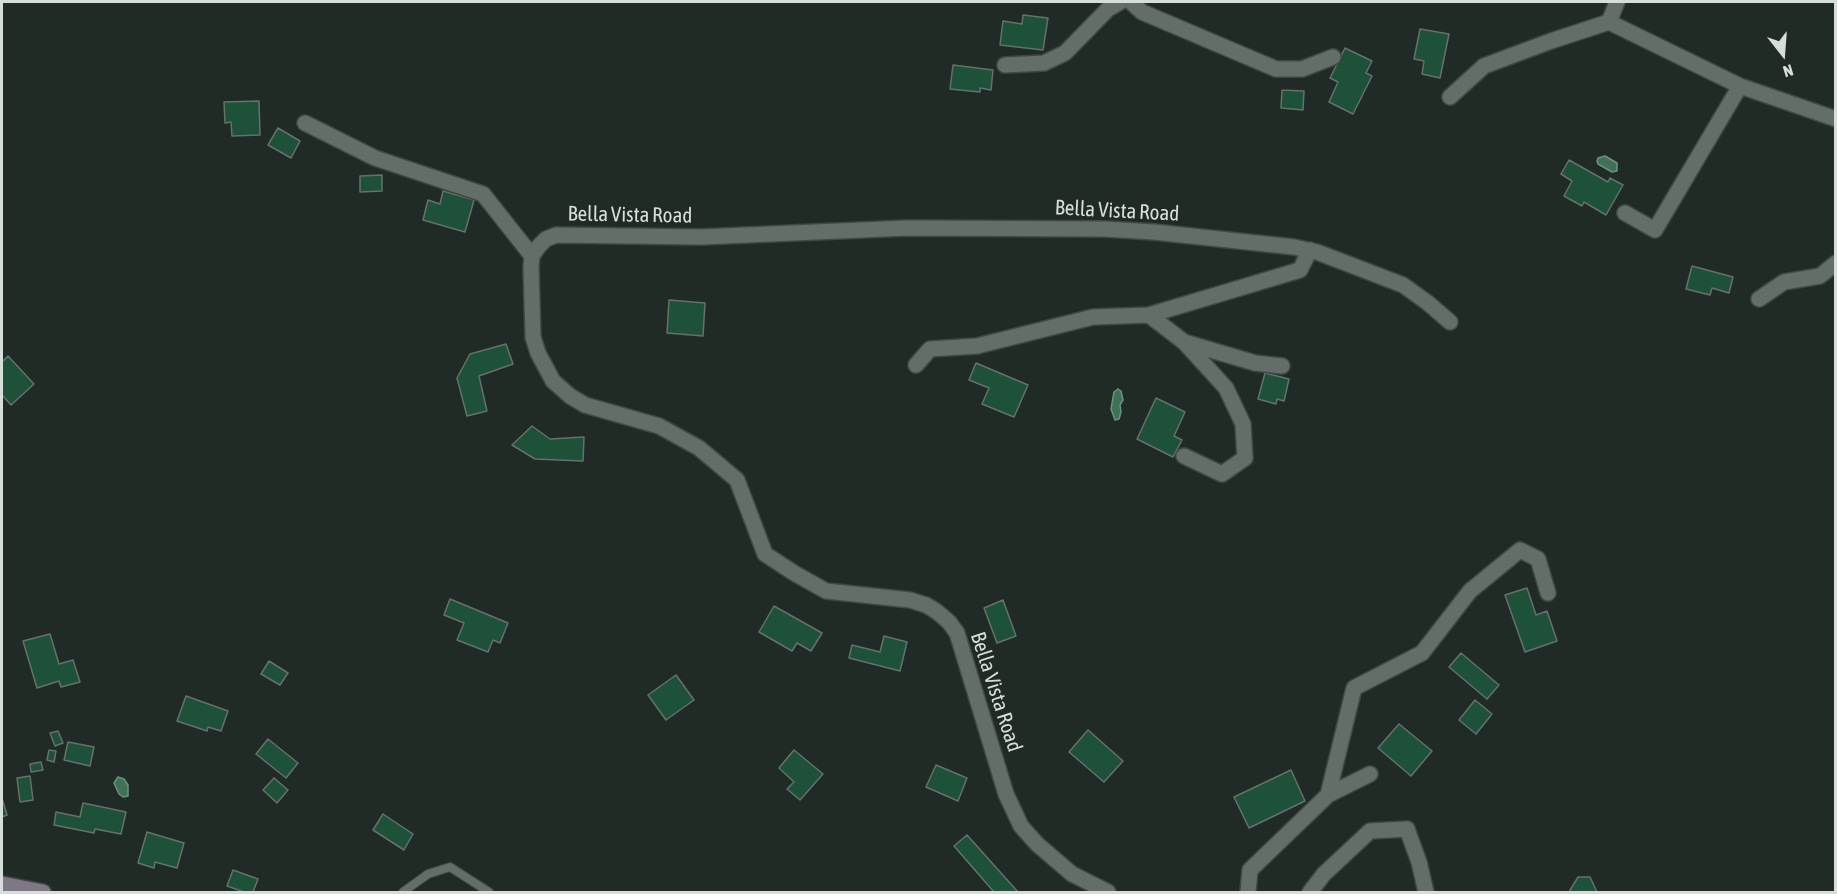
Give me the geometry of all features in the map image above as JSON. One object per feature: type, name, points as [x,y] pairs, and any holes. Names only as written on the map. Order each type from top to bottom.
[{"type":"street","points":[[1005,64],[1044,63],[1065,53],[1108,9],[1120,2]]},
{"type":"street","points":[[1131,2],[1142,12],[1276,69],[1302,69],[1332,57]]},
{"type":"street","points":[[1609,22],[1617,2]]},
{"type":"street","points":[[1450,97],[1484,66],[1609,22],[1740,86],[1836,119]]},
{"type":"street","points":[[1625,213],[1655,230],[1740,86]]},
{"type":"street","points":[[305,123],[375,158],[483,194],[532,256]]},
{"type":"street","name":"Bella Vista Road","points":[[1108,892],[1072,874],[1036,844],[1021,826],[1006,794],[957,633],[943,616],[926,605],[910,600],[825,591],[794,573],[765,554],[737,480],[699,448],[659,426],[585,405],[553,381],[533,338],[531,267],[532,256],[537,247],[546,239],[556,235],[701,237],[907,228],[1154,232],[1310,250],[1403,285],[1450,322]]},
{"type":"street","points":[[916,365],[930,348],[977,346],[1093,317],[1149,315],[1300,270],[1310,250]]},
{"type":"street","points":[[1759,299],[1784,282],[1820,276],[1836,263]]},
{"type":"street","points":[[1149,315],[1184,342],[1226,388],[1243,424],[1245,458],[1222,474],[1184,456]]},
{"type":"street","points":[[1184,342],[1255,363],[1282,366]]},
{"type":"street","points":[[1328,795],[1354,688],[1422,653],[1470,591],[1520,550],[1538,559],[1548,593]]},
{"type":"street","points":[[1248,892],[1250,870],[1328,795],[1370,774]]},
{"type":"street","points":[[1310,892],[1323,874],[1370,831],[1407,829],[1419,862],[1426,892]]},
{"type":"street","points":[[2,884],[43,892]]},
{"type":"lane","points":[[403,892],[428,874],[450,867],[489,892]]},
{"type":"shaded area","points":[[1605,156],[1617,163],[1617,171],[1612,172],[1598,164],[1598,158]]},
{"type":"shaded area","points":[[1118,389],[1121,391],[1123,400],[1120,405],[1119,419],[1115,420],[1111,409],[1114,392]]},
{"type":"shaded area","points":[[118,777],[124,779],[128,785],[128,796],[123,797],[119,794],[114,783]]},
{"type":"building","points":[[1023,15],[1048,18],[1043,50],[1000,45],[1003,21],[1022,24]]},
{"type":"building","points":[[1420,29],[1449,34],[1440,78],[1422,74],[1424,61],[1414,59]]},
{"type":"building","points":[[1345,48],[1372,61],[1366,73],[1372,76],[1353,114],[1329,102],[1338,82],[1330,78]]},
{"type":"building","points":[[953,65],[993,70],[991,90],[980,88],[980,92],[950,89]]},
{"type":"building","points":[[1282,90],[1304,91],[1303,110],[1281,108]]},
{"type":"building","points":[[259,101],[260,135],[232,136],[231,122],[225,123],[224,102]]},
{"type":"building","points":[[278,128],[300,141],[291,158],[268,145]]},
{"type":"building","points":[[1569,160],[1608,182],[1610,178],[1623,185],[1606,215],[1584,202],[1582,206],[1564,196],[1572,181],[1561,174]]},
{"type":"building","points":[[382,175],[382,191],[360,192],[360,176]]},
{"type":"building","points":[[443,191],[474,200],[465,232],[423,220],[428,200],[440,204]]},
{"type":"building","points":[[1692,266],[1733,277],[1729,293],[1712,288],[1710,295],[1686,289]]},
{"type":"building","points":[[669,300],[705,303],[703,336],[667,333]]},
{"type":"building","points":[[506,344],[513,364],[479,376],[487,411],[467,416],[457,378],[470,354]]},
{"type":"building","points":[[8,356],[34,384],[11,405],[2,395],[2,362]]},
{"type":"building","points":[[976,363],[1028,385],[1014,417],[982,404],[989,388],[969,380]]},
{"type":"building","points":[[1265,373],[1289,379],[1284,401],[1277,399],[1276,404],[1258,399]]},
{"type":"building","points":[[1156,398],[1185,412],[1174,436],[1182,440],[1173,457],[1137,439]]},
{"type":"building","points":[[532,426],[550,439],[584,437],[583,461],[535,459],[512,445]]},
{"type":"building","points":[[1527,588],[1536,615],[1547,611],[1557,641],[1525,652],[1505,595]]},
{"type":"building","points":[[450,599],[508,623],[500,643],[493,640],[488,652],[457,640],[464,623],[444,615]]},
{"type":"building","points":[[1003,600],[1016,636],[997,643],[984,608]]},
{"type":"building","points":[[774,606],[822,633],[811,651],[797,643],[792,651],[759,632]]},
{"type":"building","points":[[50,634],[59,664],[73,660],[80,682],[61,687],[59,681],[37,688],[23,641]]},
{"type":"building","points":[[884,636],[907,642],[900,671],[849,658],[852,645],[880,652]]},
{"type":"building","points":[[1461,653],[1499,685],[1487,699],[1449,667]]},
{"type":"building","points":[[269,661],[288,673],[280,685],[261,674]]},
{"type":"building","points":[[676,675],[694,700],[666,720],[648,695]]},
{"type":"building","points":[[186,696],[228,711],[221,731],[208,727],[207,731],[177,721]]},
{"type":"building","points":[[1475,700],[1492,714],[1476,734],[1459,720]]},
{"type":"building","points":[[1399,724],[1432,751],[1411,776],[1378,748]]},
{"type":"building","points":[[1088,730],[1123,761],[1104,782],[1069,752]]},
{"type":"building","points":[[58,731],[63,743],[55,746],[50,733]]},
{"type":"building","points":[[268,739],[298,763],[286,778],[256,754]]},
{"type":"building","points":[[68,742],[94,747],[90,766],[64,760]]},
{"type":"building","points":[[49,750],[56,751],[54,762],[47,760]]},
{"type":"building","points":[[794,750],[823,774],[800,800],[787,789],[794,782],[779,768]]},
{"type":"building","points":[[41,762],[43,770],[31,772],[30,764]]},
{"type":"building","points":[[936,765],[967,778],[958,801],[926,787]]},
{"type":"building","points":[[1291,770],[1305,801],[1249,828],[1234,797]]},
{"type":"building","points":[[30,776],[33,800],[20,802],[17,778]]},
{"type":"building","points":[[274,778],[288,790],[277,803],[263,790]]},
{"type":"building","points":[[2,798],[7,815],[2,817]]},
{"type":"building","points":[[83,803],[126,812],[121,834],[95,829],[94,833],[54,825],[56,812],[80,817]]},
{"type":"building","points":[[383,814],[413,834],[404,850],[373,830]]},
{"type":"building","points":[[147,832],[184,843],[177,868],[155,862],[154,868],[138,863]]},
{"type":"building","points":[[967,835],[1018,892],[994,892],[954,846]]},
{"type":"building","points":[[233,870],[258,879],[253,892],[244,892],[227,886]]},
{"type":"building","points":[[1578,877],[1590,877],[1597,892],[1569,892]]}]
